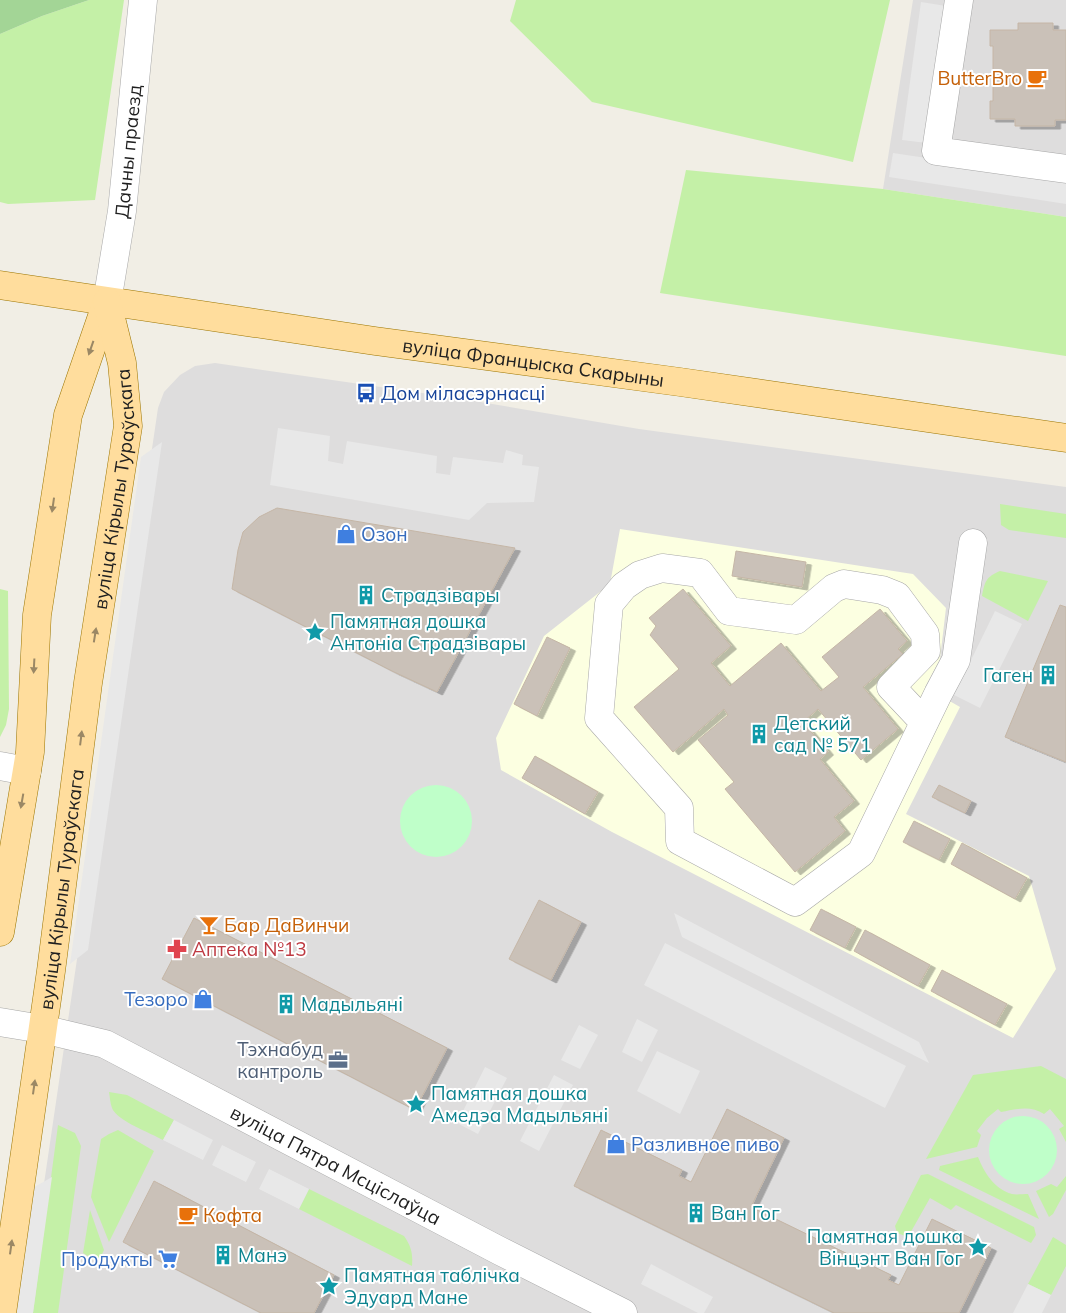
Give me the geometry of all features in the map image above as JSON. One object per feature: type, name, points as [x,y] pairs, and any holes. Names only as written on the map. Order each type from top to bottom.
[{"type":"main road","name":"вуліца Францыска Скарыны","points":[[0,285],[107,302],[1066,438]]},
{"type":"main road","name":"вуліца Кірылы Тураўскага","points":[[0,932],[30,752],[37,615],[68,414],[107,302]]},
{"type":"main road","name":"вуліца Кірылы Тураўскага","points":[[2,1313],[88,683],[128,426],[122,363],[107,302]]},
{"type":"street","name":"Дачны праезд","points":[[107,302],[122,211],[143,0]]},
{"type":"street","points":[[959,0],[936,151],[1066,169]]},
{"type":"street","points":[[924,722],[891,687],[926,651],[925,634],[897,596],[882,590],[844,584],[834,588],[796,620],[730,612],[700,573],[662,568],[640,575],[624,586],[609,604],[600,718],[678,808],[680,841],[795,902],[861,853],[956,660],[973,543]]},
{"type":"street","points":[[0,766],[27,771]]},
{"type":"street","name":"вуліца Пятра Мсціслаўца","points":[[0,1022],[42,1029],[105,1044],[500,1251],[623,1313]]},
{"type":"shaded area","points":[[913,0],[1066,0],[1066,217],[883,189]]},
{"type":"shaded area","points":[[921,2],[946,6],[927,143],[902,140]]},
{"type":"shaded area","points":[[893,153],[1066,179],[1066,204],[889,177]]},
{"type":"shaded area","points":[[215,363],[457,398],[639,429],[1066,487],[1066,1313],[25,1313],[158,408],[164,392],[180,375],[195,366]]},
{"type":"shaded area","points":[[278,428],[330,436],[328,461],[343,464],[347,441],[437,456],[436,473],[450,475],[453,457],[503,463],[506,450],[523,455],[522,465],[539,467],[534,502],[487,503],[469,520],[270,485]]},
{"type":"shaded area","points":[[162,442],[88,950],[70,964],[141,457]]},
{"type":"shaded area","points":[[620,529],[913,574],[946,608],[940,659],[925,687],[960,707],[906,814],[1029,876],[1056,969],[1013,1038],[612,832],[501,770],[496,738],[544,636],[610,584]]},
{"type":"shaded area","points":[[995,611],[1022,624],[980,708],[954,695]]},
{"type":"shaded area","points":[[674,913],[919,1042],[929,1063],[682,937]]},
{"type":"shaded area","points":[[665,943],[906,1066],[885,1108],[644,985]]},
{"type":"shaded area","points":[[637,1019],[658,1030],[642,1062],[622,1052]]},
{"type":"shaded area","points":[[579,1025],[598,1035],[580,1069],[561,1060]]},
{"type":"shaded area","points":[[657,1051],[700,1071],[680,1114],[637,1091]]},
{"type":"shaded area","points":[[485,1067],[507,1078],[478,1134],[457,1123]]},
{"type":"shaded area","points":[[554,1075],[573,1085],[539,1151],[520,1141]]},
{"type":"shaded area","points":[[174,1120],[213,1140],[203,1160],[163,1140]]},
{"type":"shaded area","points":[[222,1145],[256,1162],[246,1182],[212,1165]]},
{"type":"shaded area","points":[[269,1169],[309,1189],[299,1209],[259,1189]]},
{"type":"shaded area","points":[[52,1177],[33,1313],[14,1313],[31,1189]]},
{"type":"shaded area","points":[[651,1264],[713,1297],[704,1313],[698,1313],[641,1284]]},
{"type":"shaded area","points":[[1028,1284],[1051,1295],[1042,1313],[1013,1313]]},
{"type":"green space","points":[[0,0],[89,0],[42,16],[0,34]]},
{"type":"green space","points":[[89,0],[124,0],[95,200],[8,204],[0,202],[0,34],[42,16]]},
{"type":"green space","points":[[516,0],[890,0],[853,162],[592,102],[510,21]]},
{"type":"green space","points":[[686,170],[883,189],[1066,217],[1066,356],[660,293]]},
{"type":"green space","points":[[1000,504],[1066,514],[1066,538],[1009,530],[1001,525]]},
{"type":"green space","points":[[1000,571],[1048,581],[1028,621],[982,596],[987,580]]},
{"type":"green space","points":[[0,589],[8,591],[9,709],[6,725],[0,737]]},
{"type":"green space","points":[[436,785],[456,791],[466,801],[472,821],[466,841],[456,851],[436,857],[416,851],[406,841],[400,821],[406,801],[416,791]]},
{"type":"green space","points":[[1041,1066],[1066,1079],[1066,1142],[1059,1129],[1064,1126],[1050,1109],[1044,1114],[1034,1109],[1001,1112],[998,1109],[987,1118],[977,1131],[981,1135],[977,1147],[926,1159],[973,1075]]},
{"type":"green space","points":[[109,1092],[127,1095],[174,1120],[163,1140],[120,1118],[112,1108]]},
{"type":"green space","points":[[1023,1116],[1036,1118],[1047,1126],[1055,1137],[1057,1150],[1055,1163],[1047,1174],[1036,1182],[1023,1184],[1010,1182],[999,1174],[991,1163],[989,1150],[991,1137],[999,1126],[1010,1118]]},
{"type":"green space","points":[[58,1125],[75,1133],[81,1146],[58,1313],[33,1313]]},
{"type":"green space","points":[[118,1130],[154,1151],[109,1242],[91,1197],[101,1139]]},
{"type":"green space","points":[[978,1157],[987,1174],[1000,1188],[1012,1194],[1028,1194],[1039,1219],[939,1170],[940,1166]]},
{"type":"green space","points":[[928,1174],[1034,1227],[1036,1235],[1031,1243],[956,1205],[951,1210],[930,1198],[908,1237],[897,1233],[895,1226],[921,1175]]},
{"type":"green space","points":[[1066,1176],[1066,1190],[1053,1214],[1049,1217],[1036,1191],[1051,1184],[1057,1187]]},
{"type":"green space","points":[[309,1189],[404,1236],[411,1250],[412,1266],[299,1209]]},
{"type":"green space","points":[[90,1210],[104,1250],[100,1258],[91,1258],[83,1253]]},
{"type":"green space","points":[[1053,1237],[1066,1245],[1066,1266],[1051,1295],[1028,1284]]},
{"type":"building","points":[[1018,23],[1053,23],[1053,30],[1066,30],[1066,120],[1055,120],[1055,126],[1015,126],[1015,119],[990,119],[990,101],[993,101],[993,46],[990,46],[990,30],[1018,30]]},
{"type":"building","name":"Страдзівары","points":[[277,508],[515,548],[437,692],[232,589],[243,532],[259,517]]},
{"type":"building","points":[[736,551],[806,562],[802,587],[732,576]]},
{"type":"building","name":"Детский сад № 571","points":[[683,589],[731,646],[711,663],[730,686],[781,643],[821,691],[839,677],[822,657],[880,609],[907,641],[898,649],[903,654],[863,687],[898,729],[861,760],[818,709],[803,722],[828,752],[820,759],[854,801],[834,817],[845,831],[795,872],[725,789],[734,782],[698,740],[728,715],[724,709],[673,752],[634,707],[679,669],[650,635],[656,626],[649,618]]},
{"type":"building","name":"Гаген","points":[[1060,605],[1066,607],[1066,762],[1005,737]]},
{"type":"building","points":[[547,637],[570,648],[537,716],[514,704]]},
{"type":"building","points":[[535,756],[598,792],[585,814],[522,778]]},
{"type":"building","points":[[939,785],[971,801],[965,813],[932,797]]},
{"type":"building","points":[[914,821],[950,839],[939,860],[903,842]]},
{"type":"building","points":[[962,843],[1027,878],[1015,899],[951,864]]},
{"type":"building","points":[[539,900],[581,922],[551,980],[509,959]]},
{"type":"building","points":[[821,909],[856,927],[845,948],[810,930]]},
{"type":"building","name":"Мадыльяні","points":[[194,918],[447,1048],[415,1110],[162,979]]},
{"type":"building","points":[[865,930],[930,965],[918,986],[854,951]]},
{"type":"building","points":[[942,970],[1007,1004],[995,1025],[931,991]]},
{"type":"building","name":"Ван Гог","points":[[727,1109],[784,1138],[751,1207],[891,1275],[888,1280],[899,1285],[932,1219],[991,1248],[959,1313],[834,1313],[574,1186],[601,1130],[682,1170],[679,1176],[691,1182]]},
{"type":"building","name":"Манэ","points":[[154,1181],[334,1275],[314,1313],[261,1313],[123,1242]]},
{"type":"place","name":"ButterBro","points":[[1037,78]]},
{"type":"place","name":"Дом міласэрнасці","points":[[366,393]]},
{"type":"place","name":"Озон","points":[[346,534]]},
{"type":"place","name":"Страдзівары","points":[[366,595]]},
{"type":"place","name":"Памятная дошка Антоніа Страдзівары","points":[[315,632]]},
{"type":"place","name":"Гаген","points":[[1048,675]]},
{"type":"place","name":"Детский сад № 571","points":[[759,734]]},
{"type":"place","name":"Бар ДаВинчи","points":[[209,925]]},
{"type":"place","name":"Аптека №13","points":[[177,949]]},
{"type":"place","name":"Тезоро","points":[[203,999]]},
{"type":"place","name":"Мадыльяні","points":[[286,1004]]},
{"type":"place","name":"Тэхнабуд кантроль","points":[[338,1060]]},
{"type":"place","name":"Памятная дошка Амедэа Мадыльяні","points":[[416,1104]]},
{"type":"place","name":"Разливное пиво","points":[[616,1144]]},
{"type":"place","name":"Ван Гог","points":[[696,1213]]},
{"type":"place","name":"Кофта","points":[[188,1215]]},
{"type":"place","name":"Памятная дошка Вінцэнт Ван Гог","points":[[978,1247]]},
{"type":"place","name":"Манэ","points":[[223,1255]]},
{"type":"place","name":"Продукты","points":[[168,1259]]},
{"type":"place","name":"Памятная таблічка Эдуард Мане","points":[[329,1286]]}]
